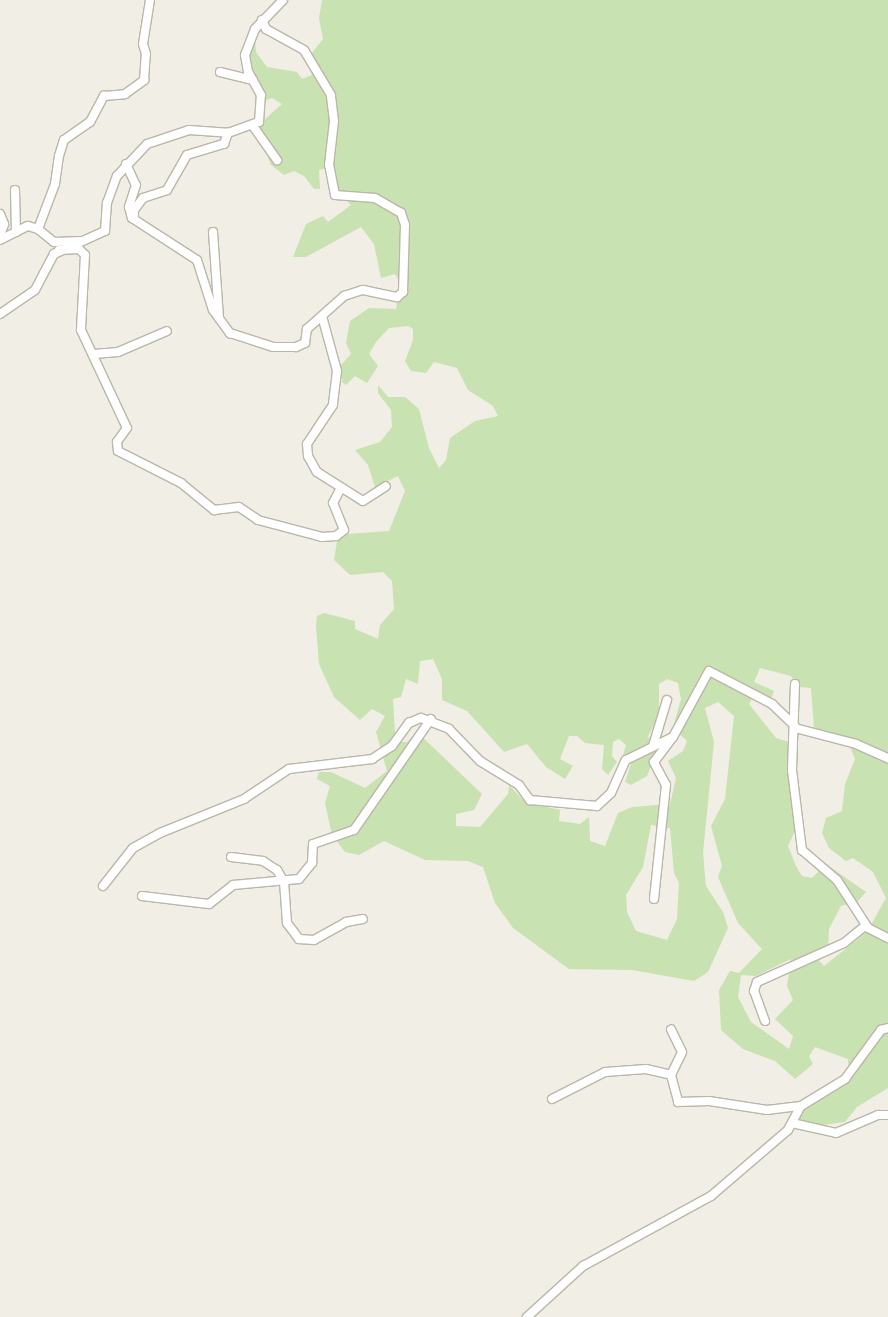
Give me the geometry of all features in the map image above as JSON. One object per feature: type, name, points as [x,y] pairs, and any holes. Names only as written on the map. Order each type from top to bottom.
[{"type":"street","points":[[38,229],[64,140],[85,129],[104,96],[125,94],[144,80],[146,54],[143,44],[150,0]]},
{"type":"street","points":[[0,314],[35,290],[59,250],[85,242],[108,227],[107,203],[126,164],[147,144],[189,130],[228,133],[253,126],[262,117],[262,106],[245,55],[262,20],[272,8],[283,0]]},
{"type":"street","points":[[126,164],[136,185],[129,207],[135,221],[197,260],[219,323],[230,333],[288,348],[305,343],[307,329],[356,291],[397,297],[404,292],[406,225],[402,213],[375,198],[334,195],[329,165],[334,121],[331,95],[304,50],[266,29],[262,20]]},
{"type":"street","points":[[220,72],[254,80]]},
{"type":"street","points":[[253,126],[276,160]]},
{"type":"street","points":[[135,221],[133,213],[140,201],[168,190],[187,155],[224,144],[228,133]]},
{"type":"street","points":[[15,190],[16,232]]},
{"type":"street","points":[[0,214],[4,224],[0,236]]},
{"type":"street","points":[[0,240],[28,226],[38,229],[54,242],[85,242]]},
{"type":"street","points":[[213,232],[219,323]]},
{"type":"street","points":[[59,250],[79,249],[86,255],[82,330],[127,428],[117,442],[118,452],[181,483],[214,510],[239,507],[258,520],[322,537],[336,536],[344,528],[333,508],[341,488]]},
{"type":"street","points":[[322,316],[337,371],[333,405],[306,450],[317,472],[365,501],[386,486]]},
{"type":"street","points":[[94,354],[118,352],[167,331]]},
{"type":"street","points":[[654,899],[666,785],[654,762],[673,737],[709,671],[772,704],[795,728],[856,744],[888,758]]},
{"type":"street","points":[[796,684],[792,770],[802,850],[837,880],[866,925],[888,938]]},
{"type":"street","points":[[653,746],[667,700]]},
{"type":"street","points":[[103,886],[133,848],[160,833],[244,799],[289,769],[372,759],[392,746],[408,723],[431,719],[449,729],[480,761],[514,781],[530,800],[545,804],[601,805],[626,760],[673,737]]},
{"type":"street","points":[[142,896],[209,904],[233,885],[284,882],[304,875],[313,860],[316,841],[354,830],[431,719]]},
{"type":"street","points":[[231,857],[267,862],[284,882],[287,922],[299,939],[314,940],[362,919]]},
{"type":"street","points":[[765,1021],[754,991],[757,982],[844,943],[866,925]]},
{"type":"street","points":[[671,1028],[682,1052],[670,1074],[678,1102],[709,1101],[767,1110],[801,1106],[845,1079],[881,1030],[888,1028]]},
{"type":"street","points":[[552,1099],[605,1072],[646,1069],[670,1074]]},
{"type":"street","points":[[527,1317],[583,1266],[706,1201],[792,1123],[801,1106]]},
{"type":"street","points":[[792,1123],[836,1133],[878,1114],[888,1115]]},
{"type":"green space","points":[[322,0],[888,0],[888,1088],[857,1107],[845,1122],[815,1126],[798,1119],[803,1107],[849,1076],[848,1059],[815,1047],[809,1056],[813,1064],[795,1079],[775,1061],[743,1049],[721,1030],[719,990],[730,971],[739,973],[762,949],[738,923],[718,877],[722,866],[711,826],[725,799],[734,716],[718,702],[705,708],[714,742],[703,853],[706,886],[723,912],[728,928],[708,972],[694,981],[632,970],[569,969],[513,928],[495,903],[483,867],[468,861],[425,860],[384,841],[359,855],[345,852],[332,835],[325,803],[330,786],[317,779],[319,772],[331,772],[365,788],[387,771],[376,732],[385,716],[372,709],[360,720],[334,697],[319,664],[316,626],[317,616],[324,613],[355,621],[355,629],[378,639],[380,625],[394,609],[392,581],[383,572],[350,575],[334,560],[337,541],[347,534],[389,531],[405,491],[398,476],[375,487],[368,465],[355,450],[380,442],[392,427],[391,410],[378,393],[378,385],[388,397],[405,397],[419,409],[429,448],[439,468],[446,460],[450,438],[475,421],[498,416],[493,406],[468,390],[457,368],[434,362],[426,373],[411,371],[405,361],[413,340],[413,329],[408,326],[389,328],[376,342],[369,354],[378,366],[367,383],[355,376],[346,385],[342,382],[341,365],[351,354],[346,343],[350,321],[369,308],[396,309],[398,299],[406,294],[395,274],[381,278],[374,244],[361,227],[306,257],[293,257],[306,224],[323,216],[328,222],[351,205],[338,192],[331,167],[319,170],[320,189],[314,189],[304,176],[294,171],[284,175],[271,165],[256,127],[282,104],[272,98],[264,101],[251,74],[249,54],[255,38],[256,52],[267,67],[297,72],[302,79],[312,75],[307,59],[323,39],[319,18]],"holes":[[[433,659],[442,679],[442,700],[467,711],[504,752],[527,744],[546,767],[565,779],[573,766],[560,759],[569,736],[577,736],[585,743],[604,745],[602,769],[608,775],[617,762],[612,756],[613,742],[619,739],[626,745],[623,755],[632,761],[625,782],[631,785],[647,776],[657,750],[648,736],[659,716],[659,684],[667,679],[678,683],[681,699],[673,728],[687,741],[683,751],[668,761],[676,778],[670,804],[632,807],[618,813],[605,846],[590,841],[589,817],[580,824],[559,821],[560,810],[525,802],[509,785],[508,794],[480,827],[456,826],[456,814],[474,810],[482,794],[417,732],[407,742],[400,742],[395,732],[393,699],[401,697],[406,679],[418,684],[420,661]],[[760,668],[791,676],[799,687],[811,688],[814,729],[848,742],[855,759],[845,784],[842,811],[826,818],[822,833],[829,848],[846,861],[853,858],[873,872],[886,898],[867,932],[824,966],[817,958],[828,950],[829,929],[841,906],[857,902],[866,892],[826,864],[812,878],[802,876],[796,866],[788,846],[795,831],[789,742],[776,738],[749,704],[756,692],[771,699],[774,691],[754,682]],[[651,825],[670,828],[674,873],[679,883],[677,919],[667,940],[636,931],[627,912],[626,895],[643,867]],[[791,959],[787,986],[793,1000],[775,1019],[793,1036],[789,1049],[751,1022],[738,997],[741,975],[756,976]]]}]
